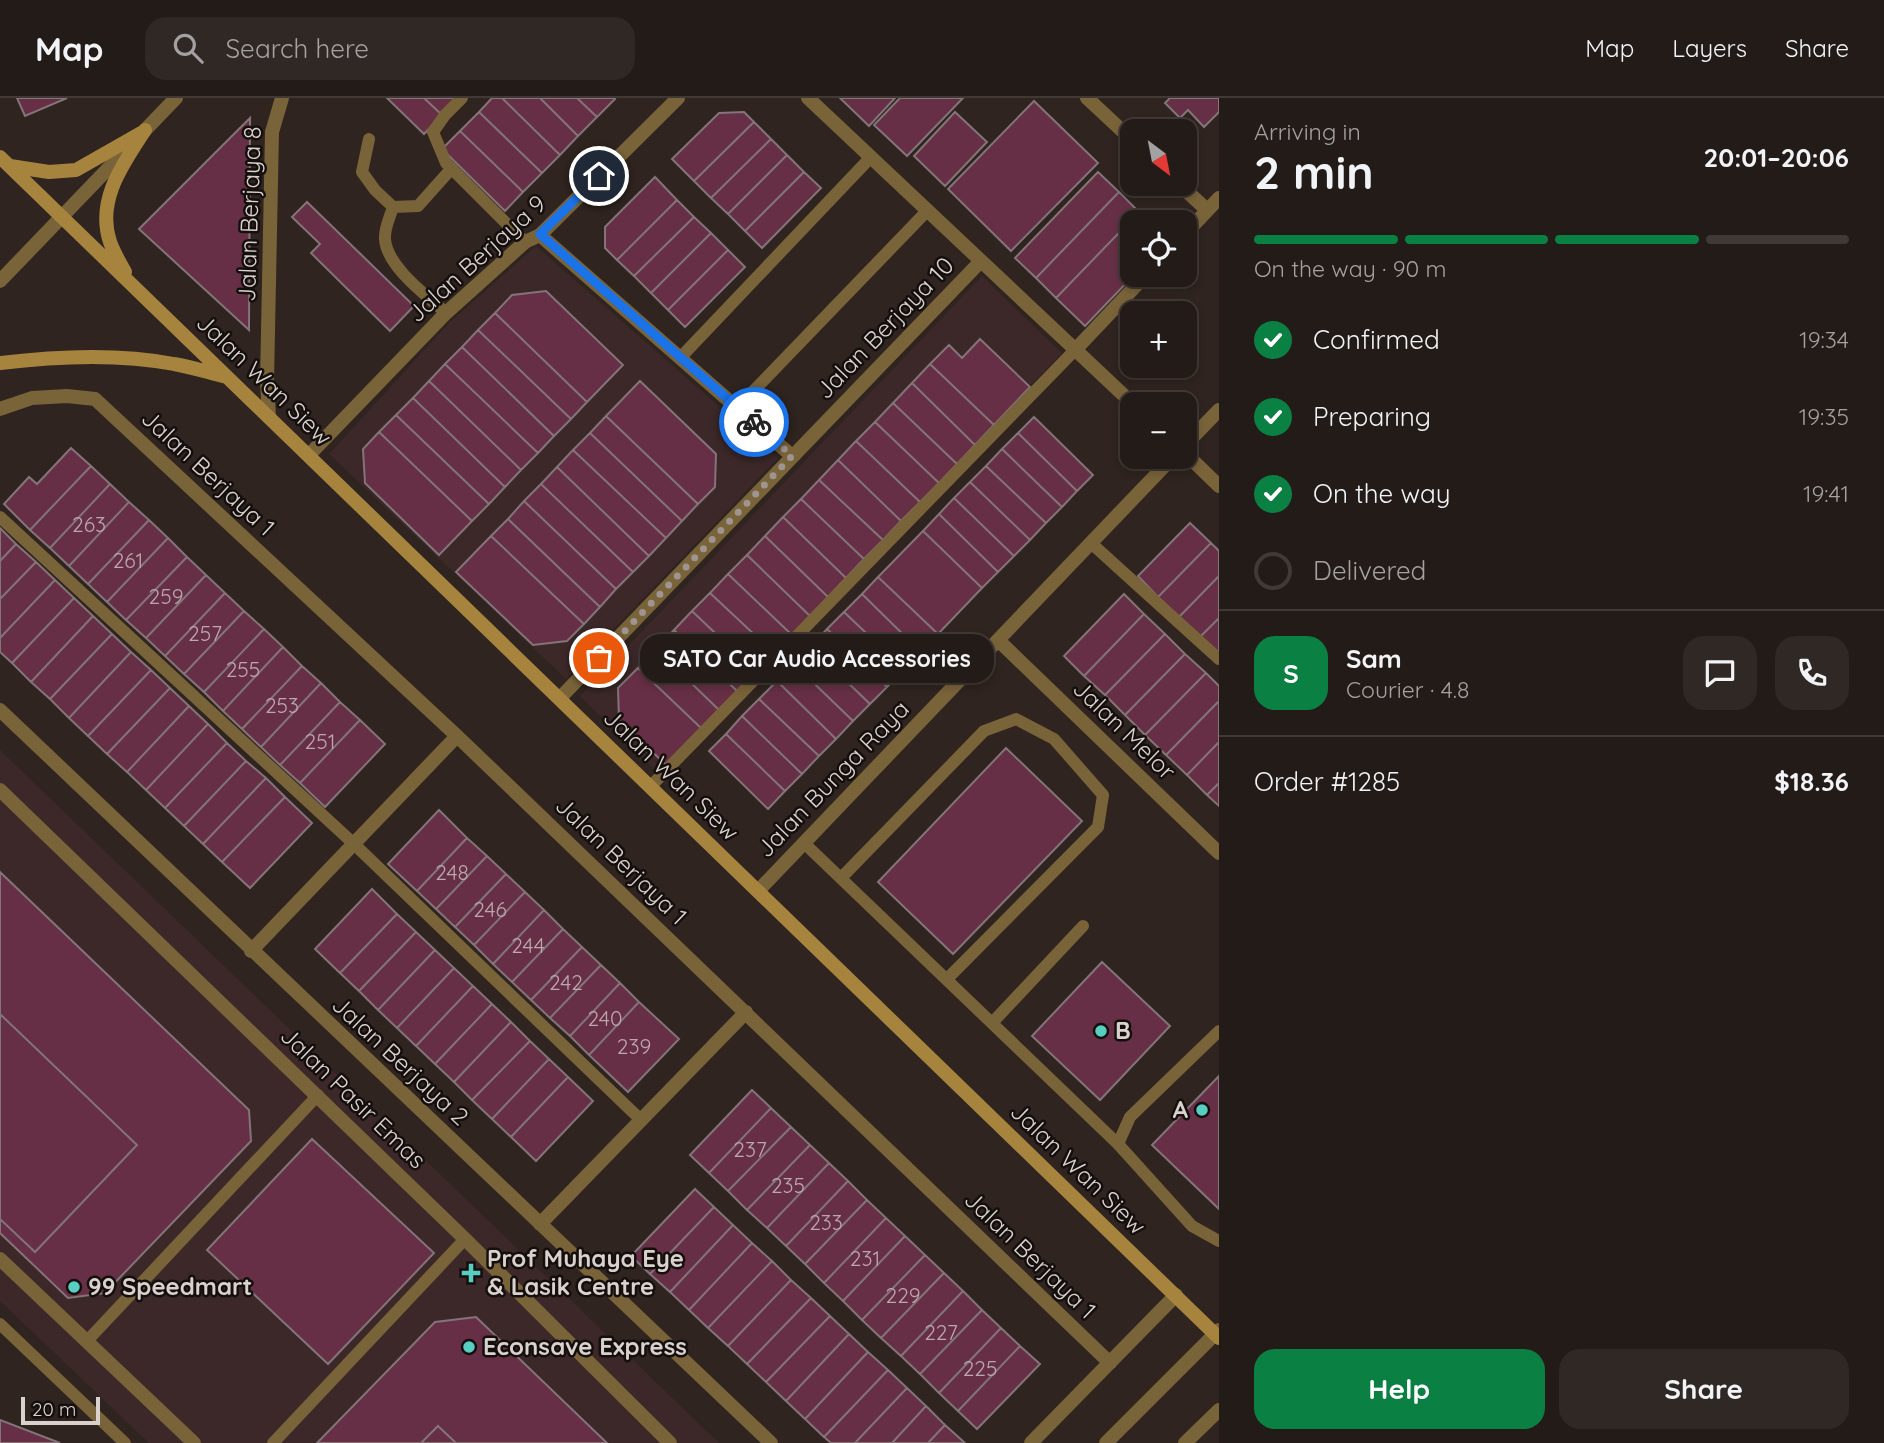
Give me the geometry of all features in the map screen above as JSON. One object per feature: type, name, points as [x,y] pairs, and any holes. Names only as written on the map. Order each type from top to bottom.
[{"type":"street","points":[[0,281],[176,98]]},
{"type":"street","name":"Jalan Berjaya 8","points":[[269,417],[267,381],[272,132],[282,98]]},
{"type":"street","name":"Jalan Berjaya 9","points":[[309,455],[446,313],[525,243],[540,234],[678,98]]},
{"type":"street","name":"Jalan Berjaya 10","points":[[808,98],[1120,392]]},
{"type":"street","points":[[1087,98],[1120,129]]},
{"type":"street","points":[[5,162],[49,172],[76,170],[145,130]]},
{"type":"street","points":[[131,284],[110,244],[105,220],[114,180],[145,130]]},
{"type":"street","name":"Jalan Wan Siew","points":[[5,162],[1217,1334]]},
{"type":"street","points":[[1192,196],[1207,210]]},
{"type":"street","points":[[1197,221],[1219,198]]},
{"type":"street","points":[[540,234],[792,456]]},
{"type":"street","name":"Jalan Berjaya 10","points":[[560,698],[981,261]]},
{"type":"street","points":[[1075,350],[1135,287]]},
{"type":"street","points":[[0,363],[69,357],[117,357],[174,364],[229,378]]},
{"type":"street","name":"Jalan Berjaya 1","points":[[0,410],[32,398],[67,396],[95,399],[457,736],[1110,1363]]},
{"type":"street","points":[[1197,433],[1219,410]]},
{"type":"street","points":[[1197,465],[1219,486]]},
{"type":"street","name":"Jalan Bunga Raya","points":[[758,891],[1162,469]]},
{"type":"street","name":"Jalan Melor","points":[[998,640],[1219,853]]},
{"type":"street","name":"Jalan Berjaya 2","points":[[0,710],[771,1443]]},
{"type":"street","points":[[251,951],[457,736]]},
{"type":"street","name":"Jalan Pasir Emas","points":[[0,790],[318,1095],[670,1443]]},
{"type":"street","points":[[540,1224],[746,1012]]},
{"type":"street","points":[[0,1259],[194,1443]]},
{"type":"street","points":[[1031,1443],[1176,1296]]},
{"type":"street","points":[[1106,1443],[1217,1334]]},
{"type":"street","points":[[1185,1443],[1219,1410]]},
{"type":"lane","points":[[462,98],[433,132],[446,163],[525,243]]},
{"type":"lane","points":[[369,139],[362,172],[375,190],[393,207],[418,206],[452,169]]},
{"type":"lane","points":[[681,357],[872,158]]},
{"type":"lane","points":[[393,207],[384,236],[394,265],[446,313]]},
{"type":"lane","points":[[738,407],[928,210]]},
{"type":"lane","points":[[651,786],[1075,350]]},
{"type":"lane","points":[[0,517],[354,844],[641,1120]]},
{"type":"lane","points":[[1091,543],[1219,659]]},
{"type":"lane","points":[[841,878],[984,731],[1016,719],[1055,739],[1103,795],[1098,827],[947,979]]},
{"type":"lane","points":[[804,843],[1118,1144],[1192,1226],[1219,1241]]},
{"type":"lane","points":[[992,1023],[1083,926]]},
{"type":"lane","points":[[1118,1144],[1130,1117],[1219,1031]]},
{"type":"lane","points":[[86,1341],[318,1095]]},
{"type":"lane","points":[[273,1443],[465,1239]]},
{"type":"lane","points":[[0,1324],[125,1443]]},
{"type":"shaded area","points":[[536,246],[778,458],[566,679],[329,454],[450,322]]},
{"type":"shaded area","points":[[982,276],[1062,353],[656,771],[580,696]]},
{"type":"shaded area","points":[[0,750],[719,1443],[149,1443],[0,1301]]},
{"type":"building","points":[[17,98],[67,98],[25,116]]},
{"type":"building","points":[[387,98],[424,98],[442,115],[424,134]]},
{"type":"building","points":[[424,98],[458,98],[442,115]]},
{"type":"building","points":[[492,98],[502,98],[560,155],[542,173],[479,112]]},
{"type":"building","points":[[502,98],[540,98],[578,136],[560,155]]},
{"type":"building","points":[[540,98],[577,98],[597,117],[578,136]]},
{"type":"building","points":[[577,98],[614,98],[615,99],[597,117]]},
{"type":"building","points":[[840,98],[895,98],[869,126]]},
{"type":"building","points":[[900,98],[963,98],[907,156],[874,125]]},
{"type":"building","points":[[1170,98],[1219,98],[1219,112],[1204,127],[1188,110],[1180,118],[1165,103]]},
{"type":"building","points":[[1034,101],[1098,163],[1011,251],[948,189]]},
{"type":"building","points":[[479,112],[542,173],[523,192],[460,131]]},
{"type":"building","points":[[744,112],[754,122],[694,181],[672,159],[719,113]]},
{"type":"building","points":[[955,112],[987,142],[945,186],[914,156]]},
{"type":"building","points":[[250,118],[249,330],[139,229]]},
{"type":"building","points":[[754,122],[771,139],[711,198],[694,181]]},
{"type":"building","points":[[460,131],[523,192],[505,211],[442,149]]},
{"type":"building","points":[[771,139],[787,155],[728,214],[711,198]]},
{"type":"building","points":[[787,155],[804,172],[745,231],[728,214]]},
{"type":"building","points":[[804,172],[821,188],[762,248],[745,231]]},
{"type":"building","points":[[1098,172],[1119,192],[1036,278],[1015,258]]},
{"type":"building","points":[[655,177],[677,200],[617,260],[605,248],[605,227]]},
{"type":"building","points":[[1119,192],[1120,196],[1137,210],[1120,210],[1120,232],[1056,298],[1036,278]]},
{"type":"building","points":[[677,200],[694,217],[634,276],[617,260]]},
{"type":"building","points":[[307,202],[414,306],[390,331],[311,253],[320,244],[292,217]]},
{"type":"building","points":[[694,217],[711,233],[651,293],[634,276]]},
{"type":"building","points":[[1120,232],[1120,287],[1122,287],[1085,326],[1056,298]]},
{"type":"building","points":[[711,233],[728,250],[668,310],[651,293]]},
{"type":"building","points":[[728,250],[745,267],[685,327],[668,310]]},
{"type":"building","points":[[546,291],[623,365],[587,402],[495,313],[512,295]]},
{"type":"building","points":[[495,313],[587,402],[571,419],[478,330]]},
{"type":"building","points":[[478,330],[571,419],[554,436],[462,347]]},
{"type":"building","points":[[980,339],[1030,387],[994,425],[930,364],[949,345],[962,358]]},
{"type":"building","points":[[462,347],[554,436],[538,453],[445,364]]},
{"type":"building","points":[[445,364],[538,453],[521,470],[429,381]]},
{"type":"building","points":[[930,364],[994,425],[975,445],[912,383]]},
{"type":"building","points":[[429,381],[521,470],[505,487],[413,398]]},
{"type":"building","points":[[640,381],[716,454],[715,487],[698,504],[606,416]]},
{"type":"building","points":[[912,383],[975,445],[957,464],[893,403]]},
{"type":"building","points":[[413,398],[505,487],[489,504],[396,415]]},
{"type":"building","points":[[893,403],[957,464],[939,483],[875,422]]},
{"type":"building","points":[[396,415],[489,504],[472,521],[379,432]]},
{"type":"building","points":[[606,416],[698,504],[682,521],[590,433]]},
{"type":"building","points":[[1034,417],[1093,475],[1077,491],[1018,433]]},
{"type":"building","points":[[875,422],[939,483],[920,502],[856,441]]},
{"type":"building","points":[[379,432],[472,521],[439,555],[365,483],[363,449]]},
{"type":"building","points":[[590,433],[682,521],[666,538],[573,450]]},
{"type":"building","points":[[1018,433],[1077,491],[1062,507],[1002,449]]},
{"type":"building","points":[[856,441],[920,502],[901,521],[838,460]]},
{"type":"building","points":[[71,448],[91,466],[30,530],[4,504],[29,477],[37,484]]},
{"type":"building","points":[[1002,449],[1062,507],[1046,523],[986,466]]},
{"type":"building","points":[[573,450],[666,538],[649,556],[557,467]]},
{"type":"building","points":[[838,460],[901,521],[883,540],[819,480]]},
{"type":"building","points":[[91,466],[110,484],[50,548],[30,530]]},
{"type":"building","points":[[986,466],[1046,523],[1030,540],[970,482]]},
{"type":"building","points":[[557,467],[649,556],[633,572],[541,484]]},
{"type":"building","points":[[819,480],[883,540],[864,559],[801,499]]},
{"type":"building","points":[[970,482],[1030,540],[1014,556],[954,498]]},
{"type":"building","points":[[110,484],[129,502],[69,566],[50,548]]},
{"type":"building","points":[[541,484],[633,572],[616,589],[524,501]]},
{"type":"building","points":[[954,498],[1014,556],[998,572],[939,514]]},
{"type":"building","points":[[801,499],[864,559],[846,578],[783,517]]},
{"type":"building","points":[[524,501],[616,589],[600,607],[508,519]]},
{"type":"building","points":[[129,502],[149,520],[88,584],[69,566]]},
{"type":"building","points":[[939,514],[998,572],[982,588],[923,531]]},
{"type":"building","points":[[783,517],[846,578],[828,597],[765,536]]},
{"type":"building","points":[[508,519],[600,607],[584,624],[491,536]]},
{"type":"building","points":[[149,520],[168,538],[107,602],[88,584]]},
{"type":"building","points":[[1190,523],[1211,543],[1158,597],[1138,576]]},
{"type":"building","points":[[0,528],[16,544],[0,561]]},
{"type":"building","points":[[923,531],[982,588],[938,634],[878,577]]},
{"type":"building","points":[[491,536],[584,624],[567,641],[533,645],[456,572]]},
{"type":"building","points":[[765,536],[828,597],[810,616],[747,555]]},
{"type":"building","points":[[168,538],[187,557],[126,620],[107,602]]},
{"type":"building","points":[[1211,543],[1219,551],[1219,576],[1179,617],[1158,597]]},
{"type":"building","points":[[16,544],[36,562],[0,599],[0,561]]},
{"type":"building","points":[[747,555],[810,616],[792,635],[728,574]]},
{"type":"building","points":[[187,557],[206,575],[146,638],[126,620]]},
{"type":"building","points":[[36,562],[55,580],[0,638],[0,599]]},
{"type":"building","points":[[728,574],[792,635],[774,653],[710,593]]},
{"type":"building","points":[[206,575],[225,593],[165,656],[146,638]]},
{"type":"building","points":[[1219,576],[1219,618],[1200,637],[1179,617]]},
{"type":"building","points":[[878,577],[938,634],[921,652],[862,594]]},
{"type":"building","points":[[55,580],[74,598],[12,663],[0,652],[0,638]]},
{"type":"building","points":[[225,593],[244,611],[184,674],[165,656]]},
{"type":"building","points":[[710,593],[774,653],[756,672],[692,611]]},
{"type":"building","points":[[862,594],[921,652],[904,669],[844,612]]},
{"type":"building","points":[[1124,594],[1144,614],[1084,676],[1064,656]]},
{"type":"building","points":[[74,598],[93,616],[31,682],[12,663]]},
{"type":"building","points":[[244,611],[264,629],[204,692],[184,674]]},
{"type":"building","points":[[692,611],[756,672],[737,691],[674,630]]},
{"type":"building","points":[[844,612],[904,669],[887,687],[827,629]]},
{"type":"building","points":[[1144,614],[1165,634],[1105,695],[1084,676]]},
{"type":"building","points":[[93,616],[112,634],[50,699],[31,682]]},
{"type":"building","points":[[1219,618],[1219,656],[1200,637]]},
{"type":"building","points":[[264,629],[283,647],[223,711],[204,692]]},
{"type":"building","points":[[827,629],[887,687],[870,704],[811,647]]},
{"type":"building","points":[[674,630],[737,691],[719,710],[656,649]]},
{"type":"building","points":[[112,634],[131,652],[69,718],[50,699]]},
{"type":"building","points":[[1165,634],[1185,654],[1125,715],[1105,695]]},
{"type":"building","points":[[283,647],[302,666],[242,729],[223,711]]},
{"type":"building","points":[[811,647],[870,704],[853,721],[794,664]]},
{"type":"building","points":[[656,649],[719,710],[701,728],[638,668]]},
{"type":"building","points":[[131,652],[151,670],[88,736],[69,718]]},
{"type":"building","points":[[1185,654],[1206,673],[1145,735],[1125,715]]},
{"type":"building","points":[[794,664],[853,721],[836,739],[777,681]]},
{"type":"building","points":[[302,666],[321,683],[261,747],[242,729]]},
{"type":"building","points":[[638,668],[701,728],[666,765],[619,720],[618,688]]},
{"type":"building","points":[[151,670],[170,688],[107,754],[88,736]]},
{"type":"building","points":[[1206,673],[1219,686],[1219,701],[1166,755],[1145,735]]},
{"type":"building","points":[[777,681],[836,739],[819,756],[759,699]]},
{"type":"building","points":[[321,683],[340,702],[280,765],[261,747]]},
{"type":"building","points":[[170,688],[189,706],[127,772],[107,754]]},
{"type":"building","points":[[759,699],[819,756],[802,774],[742,716]]},
{"type":"building","points":[[1219,701],[1219,742],[1187,775],[1166,755]]},
{"type":"building","points":[[340,702],[360,720],[300,783],[280,765]]},
{"type":"building","points":[[189,706],[208,724],[146,790],[127,772]]},
{"type":"building","points":[[742,716],[802,774],[785,791],[726,734]]},
{"type":"building","points":[[360,720],[385,744],[325,807],[300,783]]},
{"type":"building","points":[[208,724],[227,743],[165,808],[146,790]]},
{"type":"building","points":[[726,734],[785,791],[768,809],[709,751]]},
{"type":"building","points":[[1219,742],[1219,783],[1207,795],[1187,775]]},
{"type":"building","points":[[227,743],[246,761],[184,826],[165,808]]},
{"type":"building","points":[[1006,748],[1082,821],[953,954],[878,882]]},
{"type":"building","points":[[246,761],[266,778],[203,844],[184,826]]},
{"type":"building","points":[[266,778],[285,797],[222,862],[203,844]]},
{"type":"building","points":[[1219,783],[1219,806],[1207,795]]},
{"type":"building","points":[[285,797],[312,823],[250,888],[222,862]]},
{"type":"building","points":[[439,810],[467,838],[417,891],[388,864]]},
{"type":"building","points":[[467,838],[487,856],[436,909],[417,891]]},
{"type":"building","points":[[487,856],[506,874],[455,927],[436,909]]},
{"type":"building","points":[[0,872],[249,1110],[251,1141],[105,1293],[68,1298],[0,1233]]},
{"type":"building","points":[[506,874],[525,892],[474,945],[455,927]]},
{"type":"building","points":[[372,889],[397,914],[340,973],[315,949]]},
{"type":"building","points":[[525,892],[544,910],[493,964],[474,945]]},
{"type":"building","points":[[544,910],[563,929],[512,982],[493,964]]},
{"type":"building","points":[[397,914],[416,932],[359,991],[340,973]]},
{"type":"building","points":[[563,929],[582,947],[531,1000],[512,982]]},
{"type":"building","points":[[416,932],[435,950],[378,1010],[359,991]]},
{"type":"building","points":[[582,947],[601,965],[550,1018],[531,1000]]},
{"type":"building","points":[[435,950],[454,968],[397,1028],[378,1010]]},
{"type":"building","name":"B","points":[[1102,962],[1170,1026],[1100,1100],[1032,1036]]},
{"type":"building","points":[[601,965],[620,983],[570,1036],[550,1018]]},
{"type":"building","points":[[454,968],[473,986],[416,1046],[397,1028]]},
{"type":"building","points":[[620,983],[639,1002],[589,1055],[570,1036]]},
{"type":"building","points":[[473,986],[492,1004],[435,1064],[416,1046]]},
{"type":"building","points":[[639,1002],[679,1039],[628,1092],[589,1055]]},
{"type":"building","points":[[492,1004],[511,1022],[454,1082],[435,1064]]},
{"type":"building","points":[[0,1014],[137,1145],[35,1252],[0,1219]]},
{"type":"building","points":[[511,1022],[530,1041],[472,1100],[454,1082]]},
{"type":"building","points":[[530,1041],[549,1059],[492,1119],[472,1100]]},
{"type":"building","points":[[549,1059],[568,1077],[511,1137],[492,1119]]},
{"type":"building","name":"A","points":[[1219,1076],[1219,1209],[1152,1145]]},
{"type":"building","points":[[568,1077],[593,1101],[536,1161],[511,1137]]},
{"type":"building","points":[[752,1090],[771,1108],[709,1173],[690,1155]]},
{"type":"building","points":[[771,1108],[791,1127],[728,1191],[709,1173]]},
{"type":"building","points":[[791,1127],[810,1145],[747,1210],[728,1191]]},
{"type":"building","points":[[312,1139],[434,1253],[328,1364],[207,1250]]},
{"type":"building","points":[[810,1145],[829,1163],[767,1228],[747,1210]]},
{"type":"building","points":[[829,1163],[848,1181],[786,1246],[767,1228]]},
{"type":"building","points":[[848,1181],[867,1200],[805,1264],[786,1246]]},
{"type":"building","points":[[695,1189],[714,1207],[650,1274],[631,1256]]},
{"type":"building","points":[[867,1200],[886,1218],[824,1283],[805,1264]]},
{"type":"building","points":[[714,1207],[733,1225],[670,1292],[650,1274]]},
{"type":"building","points":[[886,1218],[905,1236],[843,1301],[824,1283]]},
{"type":"building","points":[[733,1225],[752,1243],[689,1310],[670,1292]]},
{"type":"building","points":[[905,1236],[925,1255],[862,1320],[843,1301]]},
{"type":"building","points":[[752,1243],[772,1261],[708,1328],[689,1310]]},
{"type":"building","points":[[925,1255],[944,1273],[881,1338],[862,1320]]},
{"type":"building","points":[[772,1261],[791,1280],[728,1346],[708,1328]]},
{"type":"building","points":[[944,1273],[963,1291],[901,1356],[881,1338]]},
{"type":"building","points":[[791,1280],[811,1298],[747,1364],[728,1346]]},
{"type":"building","points":[[963,1291],[982,1310],[920,1374],[901,1356]]},
{"type":"building","points":[[811,1298],[830,1316],[766,1382],[747,1364]]},
{"type":"building","points":[[982,1310],[1001,1328],[939,1393],[920,1374]]},
{"type":"building","points":[[830,1316],[849,1334],[786,1401],[766,1382]]},
{"type":"building","points":[[476,1317],[607,1443],[317,1443],[435,1322]]},
{"type":"building","points":[[1001,1328],[1020,1346],[958,1411],[939,1393]]},
{"type":"building","points":[[849,1334],[868,1352],[805,1419],[786,1401]]},
{"type":"building","points":[[1020,1346],[1040,1364],[977,1429],[958,1411]]},
{"type":"building","points":[[868,1352],[888,1370],[824,1437],[805,1419]]},
{"type":"building","points":[[888,1370],[907,1388],[855,1443],[831,1443],[824,1437]]},
{"type":"building","points":[[907,1388],[926,1406],[892,1443],[855,1443]]},
{"type":"building","points":[[926,1406],[945,1425],[928,1443],[892,1443]]},
{"type":"building","points":[[0,1420],[60,1443],[0,1443]]},
{"type":"building","points":[[945,1425],[965,1443],[928,1443]]},
{"type":"building","points":[[438,1426],[456,1443],[421,1443]]},
{"type":"way so far","points":[[599,658],[792,456],[754,422]]},
{"type":"place","name":"SATO Car Audio Accessories","points":[[599,658]]},
{"type":"place","name":"B","points":[[1101,1031]]},
{"type":"place","name":"A","points":[[1202,1110]]},
{"type":"place","name":"Prof Muhaya Eye & Lasik Centre","points":[[471,1273]]},
{"type":"place","name":"99 Speedmart","points":[[74,1287]]},
{"type":"place","name":"Econsave Express","points":[[469,1347]]},
{"type":"route","points":[[599,176],[540,234],[754,422]]}]
